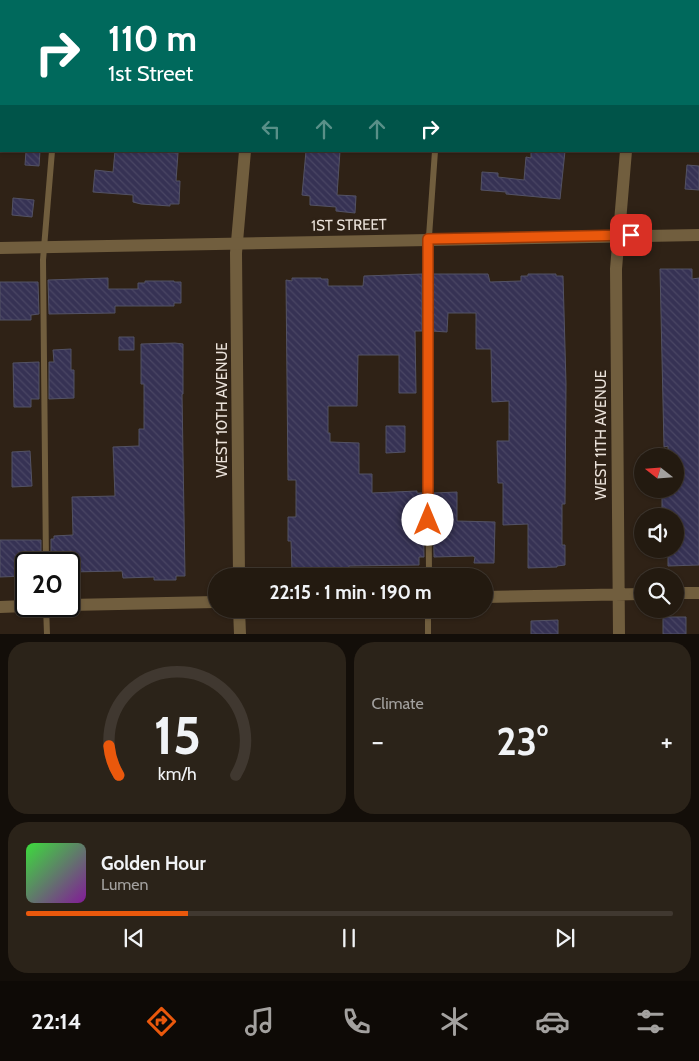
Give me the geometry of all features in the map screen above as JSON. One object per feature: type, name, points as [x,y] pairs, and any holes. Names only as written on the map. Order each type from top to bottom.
[{"type":"street","name":"WEST 10TH AVENUE","points":[[239,568],[237,244],[244,152]]},
{"type":"street","name":"WEST 11TH AVENUE","points":[[619,634],[616,278],[626,152]]},
{"type":"street","name":"1ST STREET","points":[[0,248],[699,235]]},
{"type":"street","points":[[684,593],[699,593]]},
{"type":"street","points":[[493,597],[634,594]]},
{"type":"street","points":[[80,605],[208,602]]},
{"type":"street","points":[[0,607],[15,606]]},
{"type":"street","points":[[239,618],[240,634]]},
{"type":"lane","points":[[46,552],[44,248],[52,152]]},
{"type":"lane","points":[[429,568],[428,239],[436,152]]},
{"type":"lane","points":[[46,617],[47,634]]},
{"type":"lane","points":[[428,618],[428,634]]},
{"type":"building","points":[[26,152],[40,152],[39,166],[25,165]]},
{"type":"building","points":[[115,152],[178,153],[176,181],[180,181],[179,204],[170,204],[170,206],[141,204],[133,202],[133,195],[93,192],[95,170],[113,172]]},
{"type":"building","points":[[306,152],[340,152],[337,195],[356,196],[355,213],[336,211],[336,207],[310,205],[310,196],[302,195]]},
{"type":"building","points":[[531,152],[565,152],[560,199],[481,190],[482,172],[498,173],[498,177],[524,180],[526,157],[531,158]]},
{"type":"building","points":[[687,165],[699,166],[699,190],[685,189]]},
{"type":"building","points":[[13,198],[34,200],[32,217],[12,215]]},
{"type":"building","points":[[660,269],[692,269],[692,279],[699,278],[699,565],[668,566],[668,558],[684,558],[684,508],[662,508],[662,498],[684,498],[684,448],[664,447]]},
{"type":"building","points":[[422,274],[422,331],[415,331],[416,393],[399,393],[399,355],[358,355],[357,406],[328,406],[328,433],[330,433],[330,442],[359,443],[359,474],[372,474],[372,493],[417,491],[417,493],[423,493],[424,557],[419,557],[419,565],[292,568],[291,541],[288,541],[288,517],[296,517],[296,480],[288,480],[286,280],[292,281],[292,278],[321,278],[328,279],[328,286],[363,286],[364,276]]},
{"type":"building","points":[[432,274],[488,274],[490,282],[521,281],[521,276],[528,276],[528,274],[556,274],[556,276],[563,276],[566,384],[565,504],[562,504],[562,545],[565,545],[565,565],[528,568],[528,524],[503,525],[503,483],[498,483],[497,441],[509,441],[509,401],[492,402],[491,349],[476,349],[476,313],[448,313],[447,332],[432,331]]},
{"type":"building","points":[[108,278],[108,289],[138,289],[138,283],[145,283],[145,281],[181,282],[181,303],[174,303],[174,306],[115,306],[115,313],[49,314],[48,280]]},
{"type":"building","points":[[0,282],[38,282],[39,314],[31,315],[31,320],[0,320]]},
{"type":"building","points":[[119,337],[134,337],[134,350],[119,350]]},
{"type":"building","points":[[141,344],[183,344],[185,576],[176,576],[176,580],[154,580],[154,577],[123,578],[122,571],[80,572],[80,552],[51,552],[51,539],[54,539],[54,536],[73,535],[72,497],[115,496],[113,447],[139,446],[139,429],[144,429],[144,384],[141,384]]},
{"type":"building","points":[[71,349],[71,370],[74,370],[74,398],[49,399],[49,362],[54,362],[53,350]]},
{"type":"building","points":[[39,362],[39,399],[31,399],[31,407],[14,407],[13,363]]},
{"type":"building","points":[[386,426],[405,426],[405,452],[386,453]]},
{"type":"building","points":[[30,451],[32,486],[12,487],[12,452]]},
{"type":"building","points":[[457,492],[457,521],[495,522],[494,563],[474,563],[475,557],[473,556],[434,557],[433,493]]},
{"type":"building","points":[[0,540],[41,540],[41,552],[15,552],[15,576],[0,577]]},
{"type":"building","points":[[686,617],[686,634],[663,634],[663,618]]},
{"type":"building","points":[[558,620],[558,634],[531,634],[531,621]]},
{"type":"route","points":[[428,520],[428,239],[631,235]]}]
